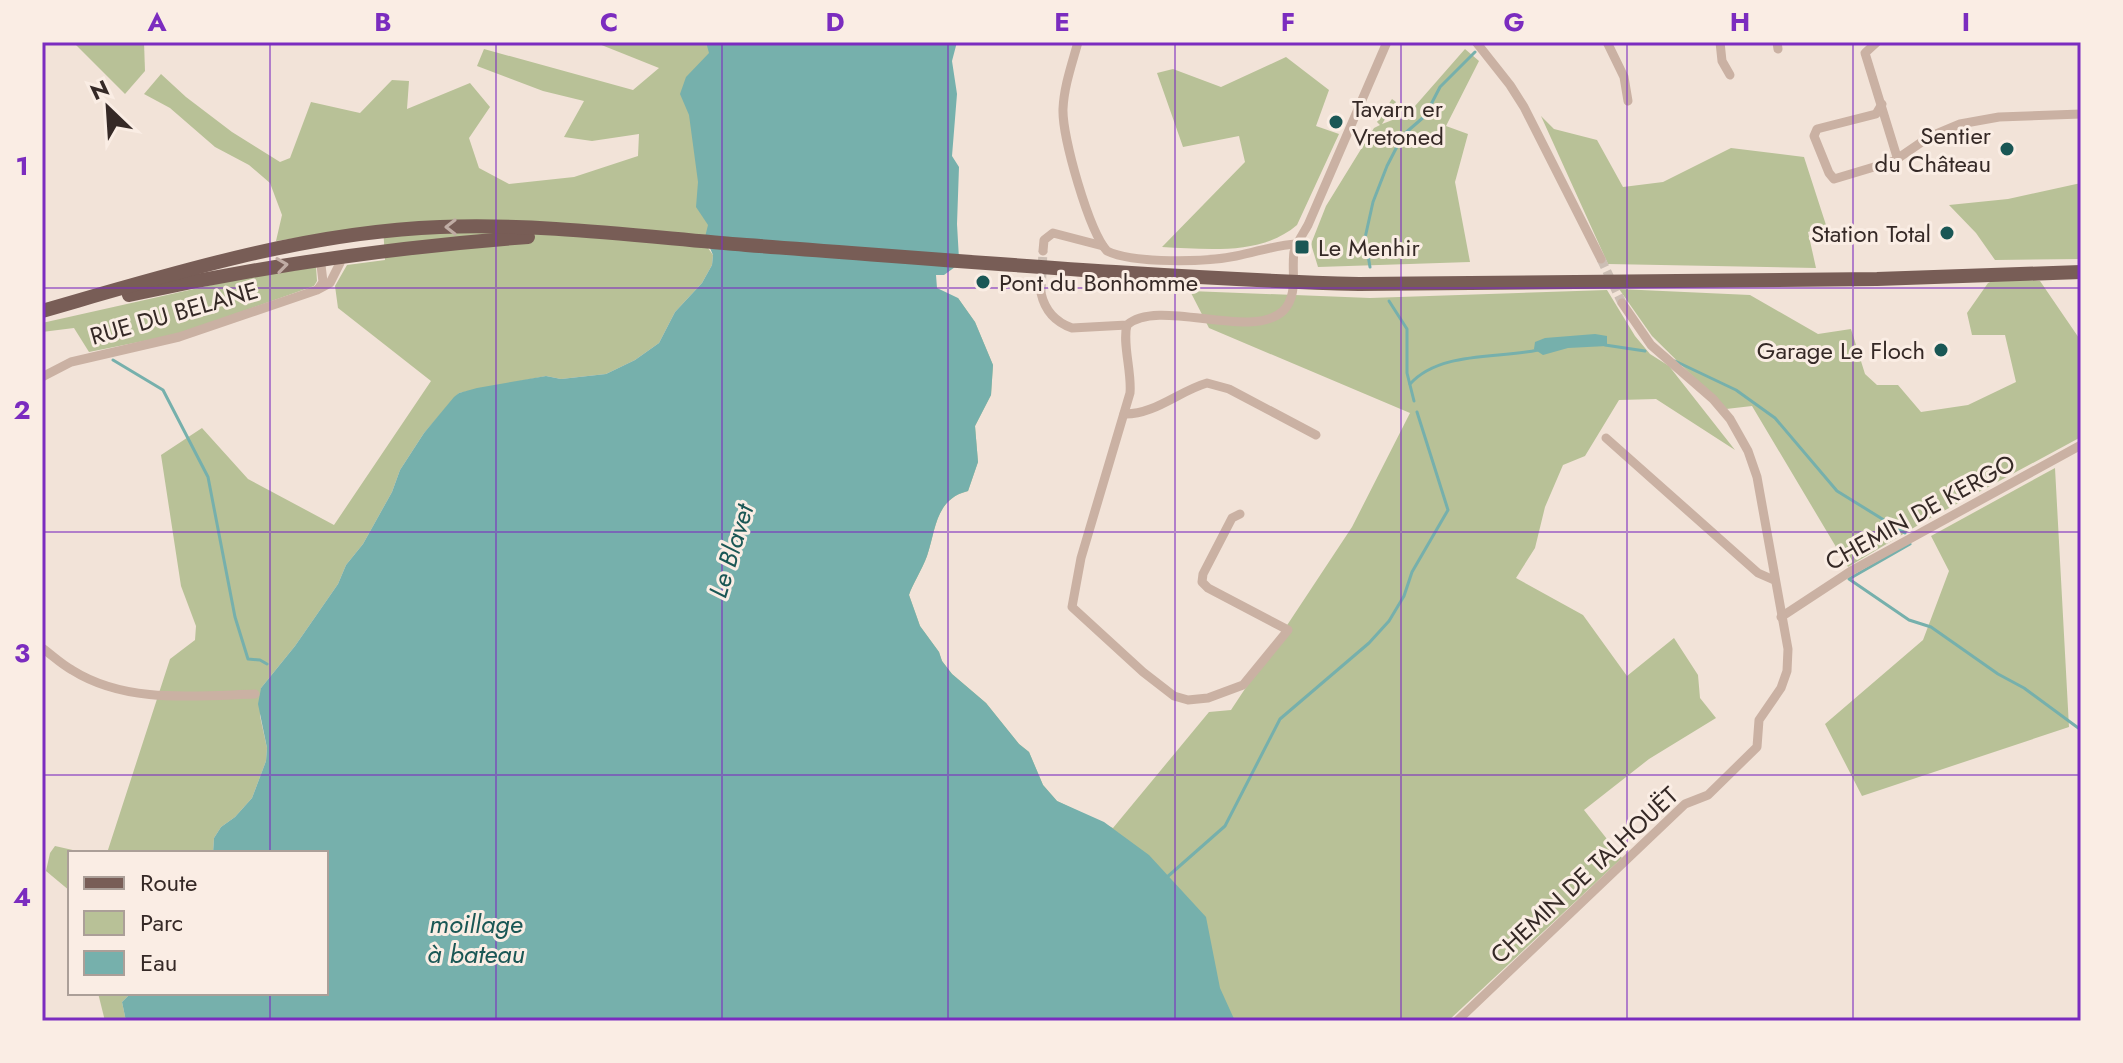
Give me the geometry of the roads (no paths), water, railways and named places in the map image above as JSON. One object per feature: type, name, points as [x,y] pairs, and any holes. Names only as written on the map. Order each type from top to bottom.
[{"type":"main road","points":[[42,314],[162,277],[265,252],[368,234],[438,227],[585,231],[668,239],[1042,259],[1294,282],[1359,284],[1877,279],[2081,272]]},
{"type":"street","points":[[1078,42],[1065,94],[1064,122],[1076,172],[1103,246]]},
{"type":"street","points":[[1240,514],[1232,518],[1203,574],[1202,582],[1288,630],[1243,685],[1208,698],[1188,700],[1174,696],[1072,607],[1075,585],[1132,377],[1125,333],[1127,325],[1134,319],[1156,316],[1256,321],[1282,312],[1294,282],[1296,244],[1314,212],[1387,42]]},
{"type":"street","points":[[1476,42],[1524,107],[1601,259]]},
{"type":"street","points":[[1607,42],[1624,77],[1628,101]]},
{"type":"street","points":[[1720,42],[1722,61],[1730,75]]},
{"type":"street","points":[[1877,42],[1865,53],[1897,157]]},
{"type":"street","points":[[1882,104],[1876,114],[1817,129],[1814,136],[1834,179],[1880,166],[1929,137],[1960,124],[1999,117],[2081,114]]},
{"type":"street","points":[[1042,259],[1044,240],[1053,233],[1103,246],[1114,254],[1185,261],[1239,256],[1282,244],[1296,244]]},
{"type":"street","points":[[317,290],[330,283],[340,263]]},
{"type":"street","points":[[317,290],[323,282],[321,265]]},
{"type":"street","name":"RUE DU BELANE","points":[[42,377],[71,362],[179,337],[317,290]]},
{"type":"street","points":[[1041,293],[1050,314],[1064,325],[1085,328],[1127,325]]},
{"type":"street","name":"CHEMIN DE TALHOUËT","points":[[1457,1021],[1685,804],[1708,795],[1757,747],[1759,720],[1781,688],[1787,671],[1788,649],[1760,488],[1739,434],[1713,399],[1651,345],[1622,303]]},
{"type":"street","points":[[1124,414],[1135,415],[1207,383],[1229,389],[1316,435]]},
{"type":"street","points":[[1606,438],[1758,573],[1774,580]]},
{"type":"street","name":"CHEMIN DE KERGO","points":[[1781,617],[1851,571],[2081,445]]},
{"type":"street","points":[[42,648],[72,670],[99,684],[164,697],[255,694]]},
{"type":"water","points":[[706,42],[957,42],[952,61],[957,94],[952,156],[959,167],[959,259],[955,267],[944,275],[936,275],[937,288],[958,298],[975,322],[993,365],[991,395],[975,426],[978,462],[968,491],[957,495],[943,508],[927,556],[909,595],[920,626],[942,661],[952,674],[986,703],[1029,752],[1043,785],[1057,801],[1104,822],[1149,855],[1206,917],[1220,988],[1235,1021],[126,1021],[122,1002],[129,995],[328,995],[328,851],[213,851],[214,838],[221,827],[252,798],[266,761],[267,748],[258,704],[261,688],[338,584],[346,565],[363,544],[392,492],[400,470],[424,433],[454,397],[477,388],[546,376],[561,379],[606,374],[635,360],[659,343],[675,312],[702,283],[712,265],[713,255],[705,237],[708,225],[696,207],[698,182],[689,115],[680,94],[686,77],[709,53]]},
{"type":"water","points":[[1607,336],[1607,346],[1568,348],[1543,355],[1534,349],[1535,342],[1545,338]]},
{"type":"waterway","points":[[1370,267],[1365,238],[1373,202],[1387,166],[1403,135],[1425,116],[1440,87],[1475,52]]},
{"type":"waterway","points":[[1389,301],[1407,329],[1407,373],[1414,401]]},
{"type":"waterway","points":[[1605,345],[1645,351]]},
{"type":"waterway","points":[[1410,384],[1422,373],[1453,361],[1538,350]]},
{"type":"waterway","points":[[113,360],[163,390],[208,477],[235,617],[248,659],[267,664]]},
{"type":"waterway","points":[[1675,361],[1736,390],[1775,418],[1837,491],[1905,533]]},
{"type":"waterway","points":[[1166,878],[1225,826],[1280,719],[1369,643],[1389,621],[1404,596],[1412,572],[1448,510],[1417,412]]},
{"type":"waterway","points":[[1910,544],[1849,579],[1909,620],[1931,627],[2081,730]]},
{"type":"tunnel","points":[[1041,293],[1043,251]]},
{"type":"tunnel","points":[[1601,259],[1622,303]]},
{"type":"place","name":"Tavarn er Vretoned","points":[[1336,122]]},
{"type":"place","name":"Sentier du Château","points":[[2007,149]]},
{"type":"place","name":"Station Total","points":[[1947,233]]},
{"type":"place","name":"Le Menhir","points":[[1302,247]]},
{"type":"place","name":"Pont du Bonhomme","points":[[983,282]]},
{"type":"place","name":"Garage Le Floch","points":[[1941,350]]},
{"type":"water label","name":"Le Blavet","points":[[731,551]]},
{"type":"water label","name":"moillage à bateau","points":[[476,939]]}]
